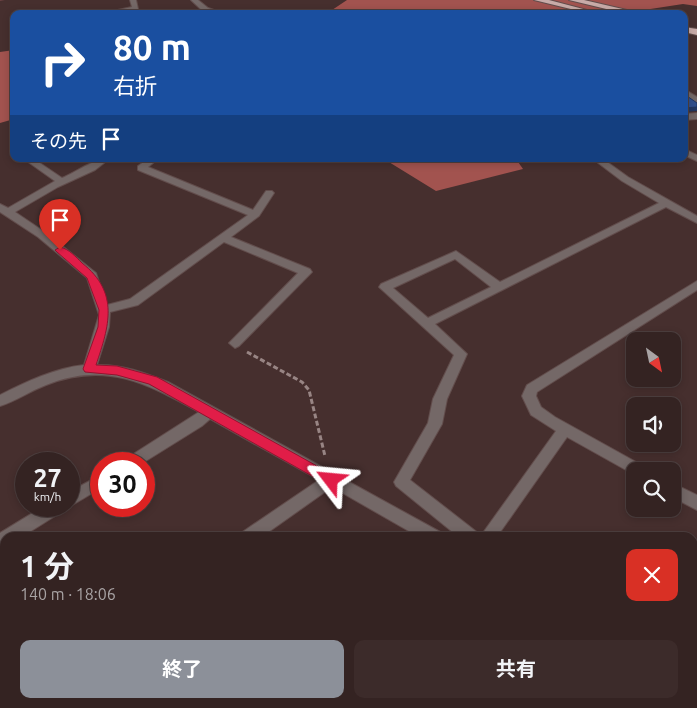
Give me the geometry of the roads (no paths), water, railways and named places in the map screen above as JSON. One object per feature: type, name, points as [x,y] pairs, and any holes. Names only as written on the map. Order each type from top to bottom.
[{"type":"highway","points":[[538,0],[572,2],[617,10]]},
{"type":"highway","points":[[572,2],[593,10]]},
{"type":"street","points":[[125,10],[136,8],[133,0]]},
{"type":"street","points":[[194,0],[206,10]]},
{"type":"street","points":[[32,162],[62,182]]},
{"type":"street","points":[[5,213],[92,168],[100,162]]},
{"type":"street","points":[[150,162],[141,168],[255,214]]},
{"type":"street","points":[[602,162],[625,179],[697,220]]},
{"type":"street","points":[[104,310],[134,302],[225,238],[255,214],[269,193]]},
{"type":"street","points":[[428,323],[666,203]]},
{"type":"street","points":[[5,213],[42,235],[92,276],[104,310],[103,327],[89,369]]},
{"type":"street","points":[[225,238],[306,272],[236,342]]},
{"type":"street","points":[[464,532],[401,482],[435,424],[440,399],[461,354],[385,287],[456,254],[500,288]]},
{"type":"street","points":[[626,463],[536,411],[529,396],[532,389],[697,285]]},
{"type":"street","points":[[0,400],[60,373],[89,369],[108,369],[140,376],[163,386],[425,532]]},
{"type":"street","points":[[149,452],[197,422],[208,412]]},
{"type":"street","points":[[491,532],[565,429]]},
{"type":"street","points":[[256,532],[331,480]]},
{"type":"street","points":[[681,494],[697,503]]},
{"type":"street","points":[[15,532],[40,517]]}]
